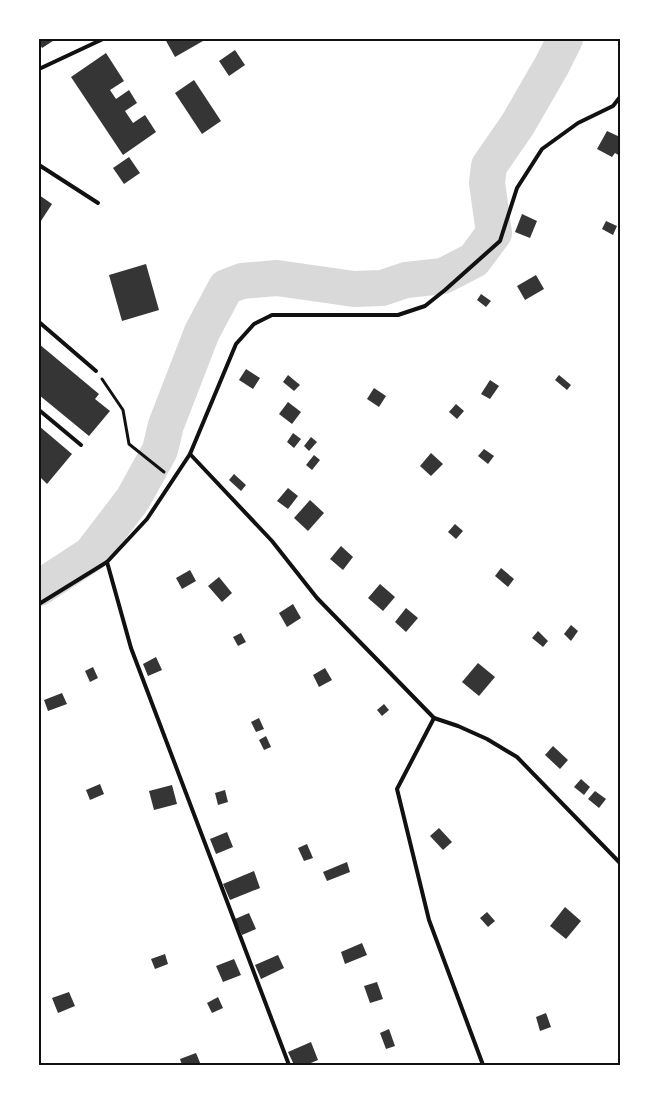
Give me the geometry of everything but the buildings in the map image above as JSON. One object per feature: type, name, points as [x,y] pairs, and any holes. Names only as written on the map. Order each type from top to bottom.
[{"type":"lane","points":[[39,69],[103,39]]},
{"type":"lane","points":[[39,604],[107,562],[147,519],[190,454],[236,344],[254,324],[272,315],[398,315],[425,306],[500,240],[517,188],[542,149],[578,123],[613,106],[620,97]]},
{"type":"lane","points":[[39,165],[98,203]]},
{"type":"lane","points":[[39,322],[96,371]]},
{"type":"lane","points":[[39,410],[81,445]]},
{"type":"lane","points":[[190,454],[272,541],[318,598],[371,655],[434,718],[487,739],[516,757],[620,863]]},
{"type":"lane","points":[[107,562],[131,648],[289,1065]]},
{"type":"lane","points":[[434,718],[397,788],[429,920],[482,1065]]},
{"type":"path","points":[[96,371],[123,410],[129,444],[140,455],[160,468]]},
{"type":"waterway","points":[[39,588],[91,554],[133,499],[160,450],[166,425],[202,332],[226,287],[242,281],[277,278],[354,289],[382,288],[406,280],[443,276],[474,260],[494,233],[487,183],[489,166],[518,124],[565,39]]}]
